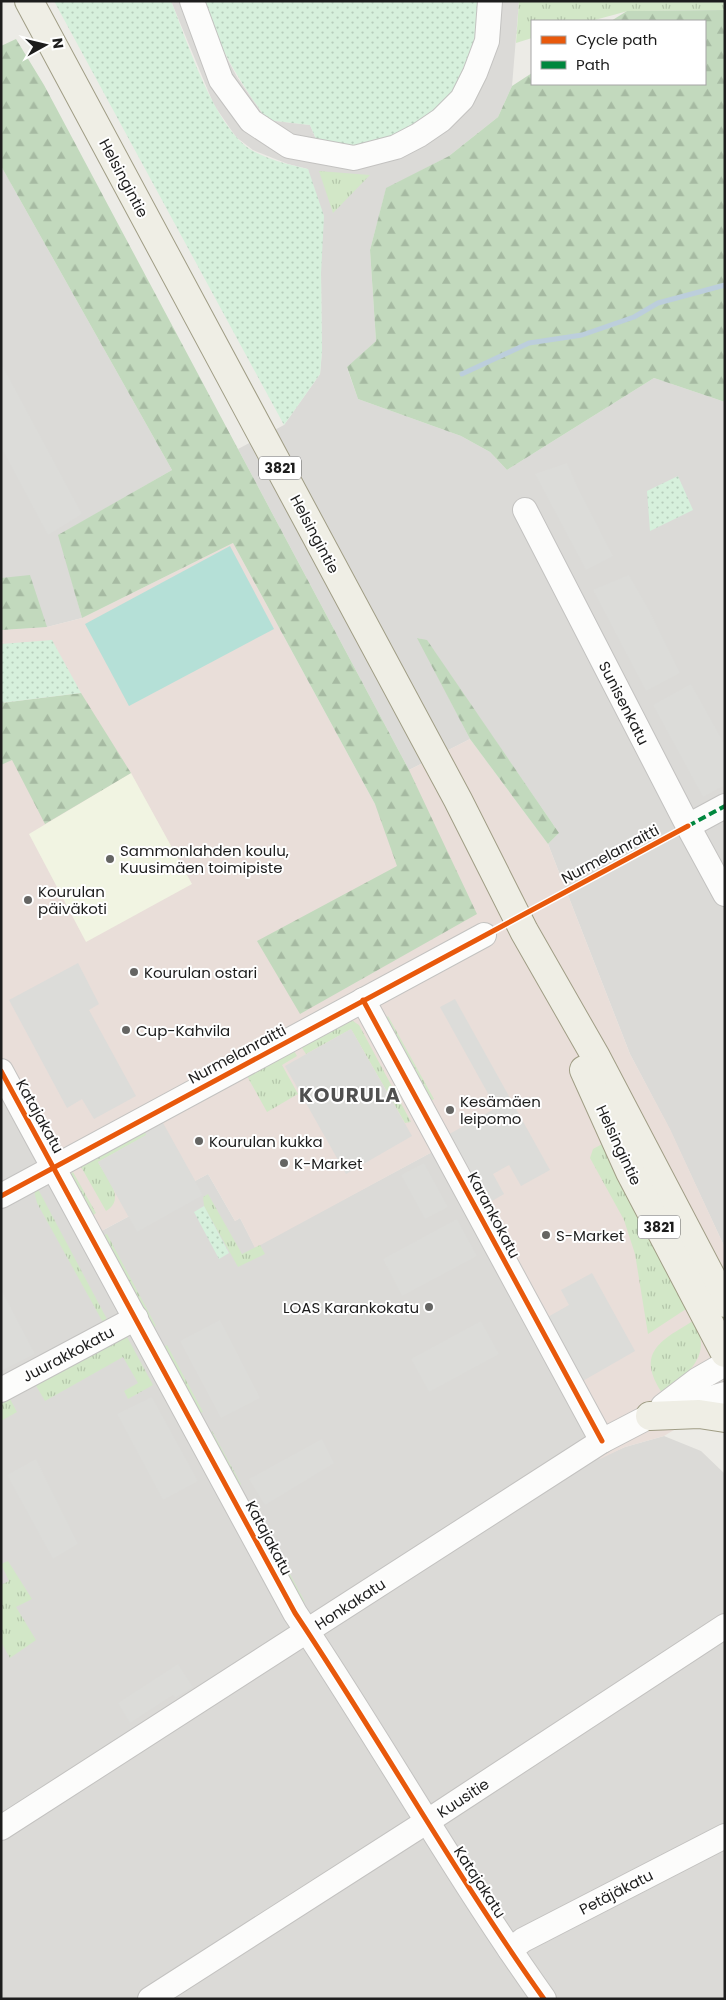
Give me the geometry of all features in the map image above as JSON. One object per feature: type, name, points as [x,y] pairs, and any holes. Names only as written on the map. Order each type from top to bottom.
[{"type":"main road","name":"Helsingintie","points":[[30,3],[458,800],[524,931],[596,1057],[725,1304]]},
{"type":"main road","name":"Helsingintie","points":[[524,931],[617,1145],[725,1353]]},
{"type":"main road","points":[[650,1416],[699,1414],[725,1418]]},
{"type":"street","points":[[192,1],[221,80],[250,121],[289,146],[354,158],[396,147],[419,135],[441,120],[462,99],[475,73],[487,41],[490,1]]},
{"type":"street","name":"Sunisenkatu","points":[[525,510],[725,894]]},
{"type":"street","points":[[688,826],[725,806]]},
{"type":"street","name":"Nurmelanraitti","points":[[1,1196],[484,935]]},
{"type":"street","name":"Karankokatu","points":[[363,1000],[602,1441]]},
{"type":"street","name":"Katajakatu","points":[[1,1072],[295,1613],[426,1822],[544,1999]]},
{"type":"street","name":"Juurakkokatu","points":[[1,1390],[136,1318]]},
{"type":"street","name":"Honkakatu","points":[[1,1828],[602,1441],[650,1416],[697,1380],[725,1364]]},
{"type":"street","name":"Honkakatu","points":[[650,1416],[725,1394]]},
{"type":"street","name":"Kuusitie","points":[[150,1999],[426,1822],[725,1626]]},
{"type":"street","name":"Petäjäkatu","points":[[510,1950],[523,1940],[725,1836]]},
{"type":"shaded area","points":[[54,1],[171,1],[194,61],[214,105],[239,140],[253,151],[266,157],[308,169],[324,216],[321,274],[322,351],[320,374],[284,425]]},
{"type":"shaded area","points":[[171,1],[202,1],[214,34],[237,77],[267,120],[310,125],[322,153],[490,1],[519,1],[512,86],[498,117],[449,156],[386,189],[370,250],[376,341],[347,368],[358,399],[461,436],[490,452],[507,470],[654,378],[725,402],[725,1248],[670,1130],[630,1054],[548,844],[559,833],[427,641],[418,638],[470,739],[409,770],[238,449],[284,425],[320,374],[322,351],[321,274],[308,169],[288,164],[253,150],[236,137],[214,105]]},
{"type":"shaded area","points":[[202,1],[490,1],[475,73],[419,135],[322,153],[310,125],[267,120],[230,63],[215,34]]},
{"type":"shaded area","points":[[1,166],[172,470],[59,535],[82,618],[47,627],[1,630]]},
{"type":"shaded area","points":[[1,363],[82,514],[48,535],[1,447]]},
{"type":"shaded area","points":[[567,463],[613,556],[586,570],[535,474]]},
{"type":"shaded area","points":[[678,476],[693,510],[650,531],[647,491]]},
{"type":"shaded area","points":[[233,543],[375,804],[409,770],[470,739],[548,844],[630,1054],[670,1129],[725,1248],[725,1399],[664,1436],[625,1447],[600,1459],[434,1151],[255,1248],[240,1218],[235,1221],[208,1174],[81,1242],[1,1098],[1,630],[47,627],[82,618]]},
{"type":"shaded area","points":[[230,546],[274,629],[129,706],[85,624]]},
{"type":"shaded area","points":[[629,575],[649,610],[680,673],[646,691],[593,590]]},
{"type":"shaded area","points":[[52,640],[81,693],[1,703],[1,644]]},
{"type":"shaded area","points":[[691,684],[725,745],[725,785],[703,797],[653,705]]},
{"type":"shaded area","name":"Sammonlahden koulu, Kuusimäen toimipiste","points":[[131,773],[192,884],[86,942],[29,834]]},
{"type":"shaded area","points":[[78,963],[99,1004],[89,1010],[136,1096],[94,1119],[82,1099],[67,1108],[9,1000]]},
{"type":"shaded area","points":[[455,999],[550,1170],[521,1186],[509,1165],[493,1174],[504,1194],[482,1207],[444,1137],[496,1108],[440,1007]]},
{"type":"shaded area","points":[[351,1029],[412,1136],[346,1174],[285,1066]]},
{"type":"shaded area","points":[[1,1098],[81,1242],[208,1174],[235,1221],[240,1218],[255,1247],[434,1151],[600,1458],[625,1447],[664,1436],[701,1451],[725,1474],[725,1999],[1,1999]]},
{"type":"shaded area","points":[[162,1121],[203,1195],[137,1232],[98,1162],[146,1135],[145,1131]]},
{"type":"shaded area","points":[[424,1163],[448,1207],[425,1219],[401,1175]]},
{"type":"shaded area","points":[[204,1206],[229,1253],[219,1259],[194,1212]]},
{"type":"shaded area","points":[[457,1219],[477,1256],[402,1296],[383,1259]]},
{"type":"shaded area","points":[[592,1273],[635,1351],[581,1382],[546,1318],[569,1305],[561,1290]]},
{"type":"shaded area","points":[[1,1289],[35,1354],[1,1371]]},
{"type":"shaded area","points":[[220,1320],[260,1398],[221,1418],[180,1341]]},
{"type":"shaded area","points":[[481,1321],[499,1354],[429,1392],[411,1359]]},
{"type":"shaded area","points":[[152,1397],[198,1481],[163,1500],[117,1414]]},
{"type":"shaded area","points":[[322,1439],[334,1463],[265,1505],[249,1479]]},
{"type":"shaded area","points":[[36,1459],[78,1544],[53,1559],[7,1475]]},
{"type":"shaded area","points":[[178,1664],[193,1687],[175,1698],[173,1695],[130,1723],[118,1703]]},
{"type":"green space","points":[[519,1],[725,1],[725,10],[628,11],[595,20],[531,20],[531,38],[516,43]]},
{"type":"green space","points":[[725,10],[725,402],[654,378],[507,470],[490,452],[461,436],[358,399],[347,367],[376,341],[370,250],[386,188],[449,156],[498,117],[512,86],[531,74],[531,85],[706,85],[706,20],[613,20],[627,11]]},
{"type":"green space","points":[[16,39],[44,85],[409,770],[477,914],[300,1014],[257,941],[397,866],[375,804],[233,543],[82,618],[58,535],[172,470],[1,166],[1,46]]},
{"type":"green space","points":[[319,171],[370,175],[333,213]]},
{"type":"green space","points":[[30,575],[47,627],[1,630],[1,578]]},
{"type":"green space","points":[[417,638],[427,640],[559,833],[548,844],[470,739]]},
{"type":"green space","points":[[81,693],[131,773],[45,824],[12,760],[1,765],[1,703]]},
{"type":"green space","points":[[388,1016],[434,1099],[426,1104],[382,1023]]},
{"type":"green space","points":[[350,1019],[359,1025],[411,1122],[405,1123],[351,1029],[306,1054],[300,1045]]},
{"type":"green space","points":[[293,1049],[297,1056],[282,1065],[298,1094],[267,1112],[247,1076]]},
{"type":"green space","points":[[145,1131],[147,1135],[98,1162],[110,1181],[115,1194],[112,1206],[106,1211],[80,1165]]},
{"type":"green space","points":[[604,1143],[686,1309],[648,1334],[635,1254],[624,1220],[590,1158],[593,1149]]},
{"type":"green space","points":[[73,1172],[96,1213],[91,1217],[68,1177]]},
{"type":"green space","points":[[37,1187],[109,1323],[105,1326],[37,1203],[34,1191]]},
{"type":"green space","points":[[208,1194],[242,1254],[260,1245],[265,1254],[238,1267],[204,1206],[203,1197]]},
{"type":"green space","points":[[107,1234],[156,1326],[152,1329],[102,1236]]},
{"type":"green space","points":[[693,1321],[699,1333],[700,1354],[689,1371],[663,1394],[651,1368],[651,1358],[662,1342]]},
{"type":"green space","points":[[126,1335],[153,1385],[128,1399],[124,1391],[138,1383],[123,1357],[45,1401],[35,1384]]},
{"type":"green space","points":[[167,1345],[203,1412],[198,1414],[162,1348]]},
{"type":"green space","points":[[10,1399],[17,1412],[1,1421],[1,1404]]},
{"type":"green space","points":[[212,1431],[241,1484],[237,1487],[209,1434]]},
{"type":"green space","points":[[251,1502],[305,1602],[300,1600],[247,1505]]},
{"type":"green space","points":[[8,1561],[32,1599],[16,1607],[36,1640],[10,1658],[1,1642],[1,1585],[9,1581],[1,1564]]},
{"type":"waterway","points":[[462,374],[529,343],[582,335],[634,317],[658,303],[725,285]]},
{"type":"marked path","points":[[688,826],[725,806]]},
{"type":"cycle path","points":[[1,1196],[688,826]]},
{"type":"cycle path","points":[[363,1000],[602,1441]]},
{"type":"cycle path","points":[[1,1071],[295,1613],[480,1904],[544,1999]]},
{"type":"place","name":"Sammonlahden koulu, Kuusimäen toimipiste","points":[[110,859]]},
{"type":"place","name":"Kourulan päiväkoti","points":[[28,900]]},
{"type":"place","name":"Kourulan ostari","points":[[134,972]]},
{"type":"place","name":"Cup-Kahvila","points":[[126,1030]]},
{"type":"place","name":"Kesämäen leipomo","points":[[450,1110]]},
{"type":"place","name":"Kourulan kukka","points":[[199,1141]]},
{"type":"place","name":"K-Market","points":[[284,1163]]},
{"type":"place","name":"S-Market","points":[[546,1235]]},
{"type":"place","name":"LOAS Karankokatu","points":[[429,1307]]},
{"type":"district","name":"KOURULA","points":[[350,1095]]}]
